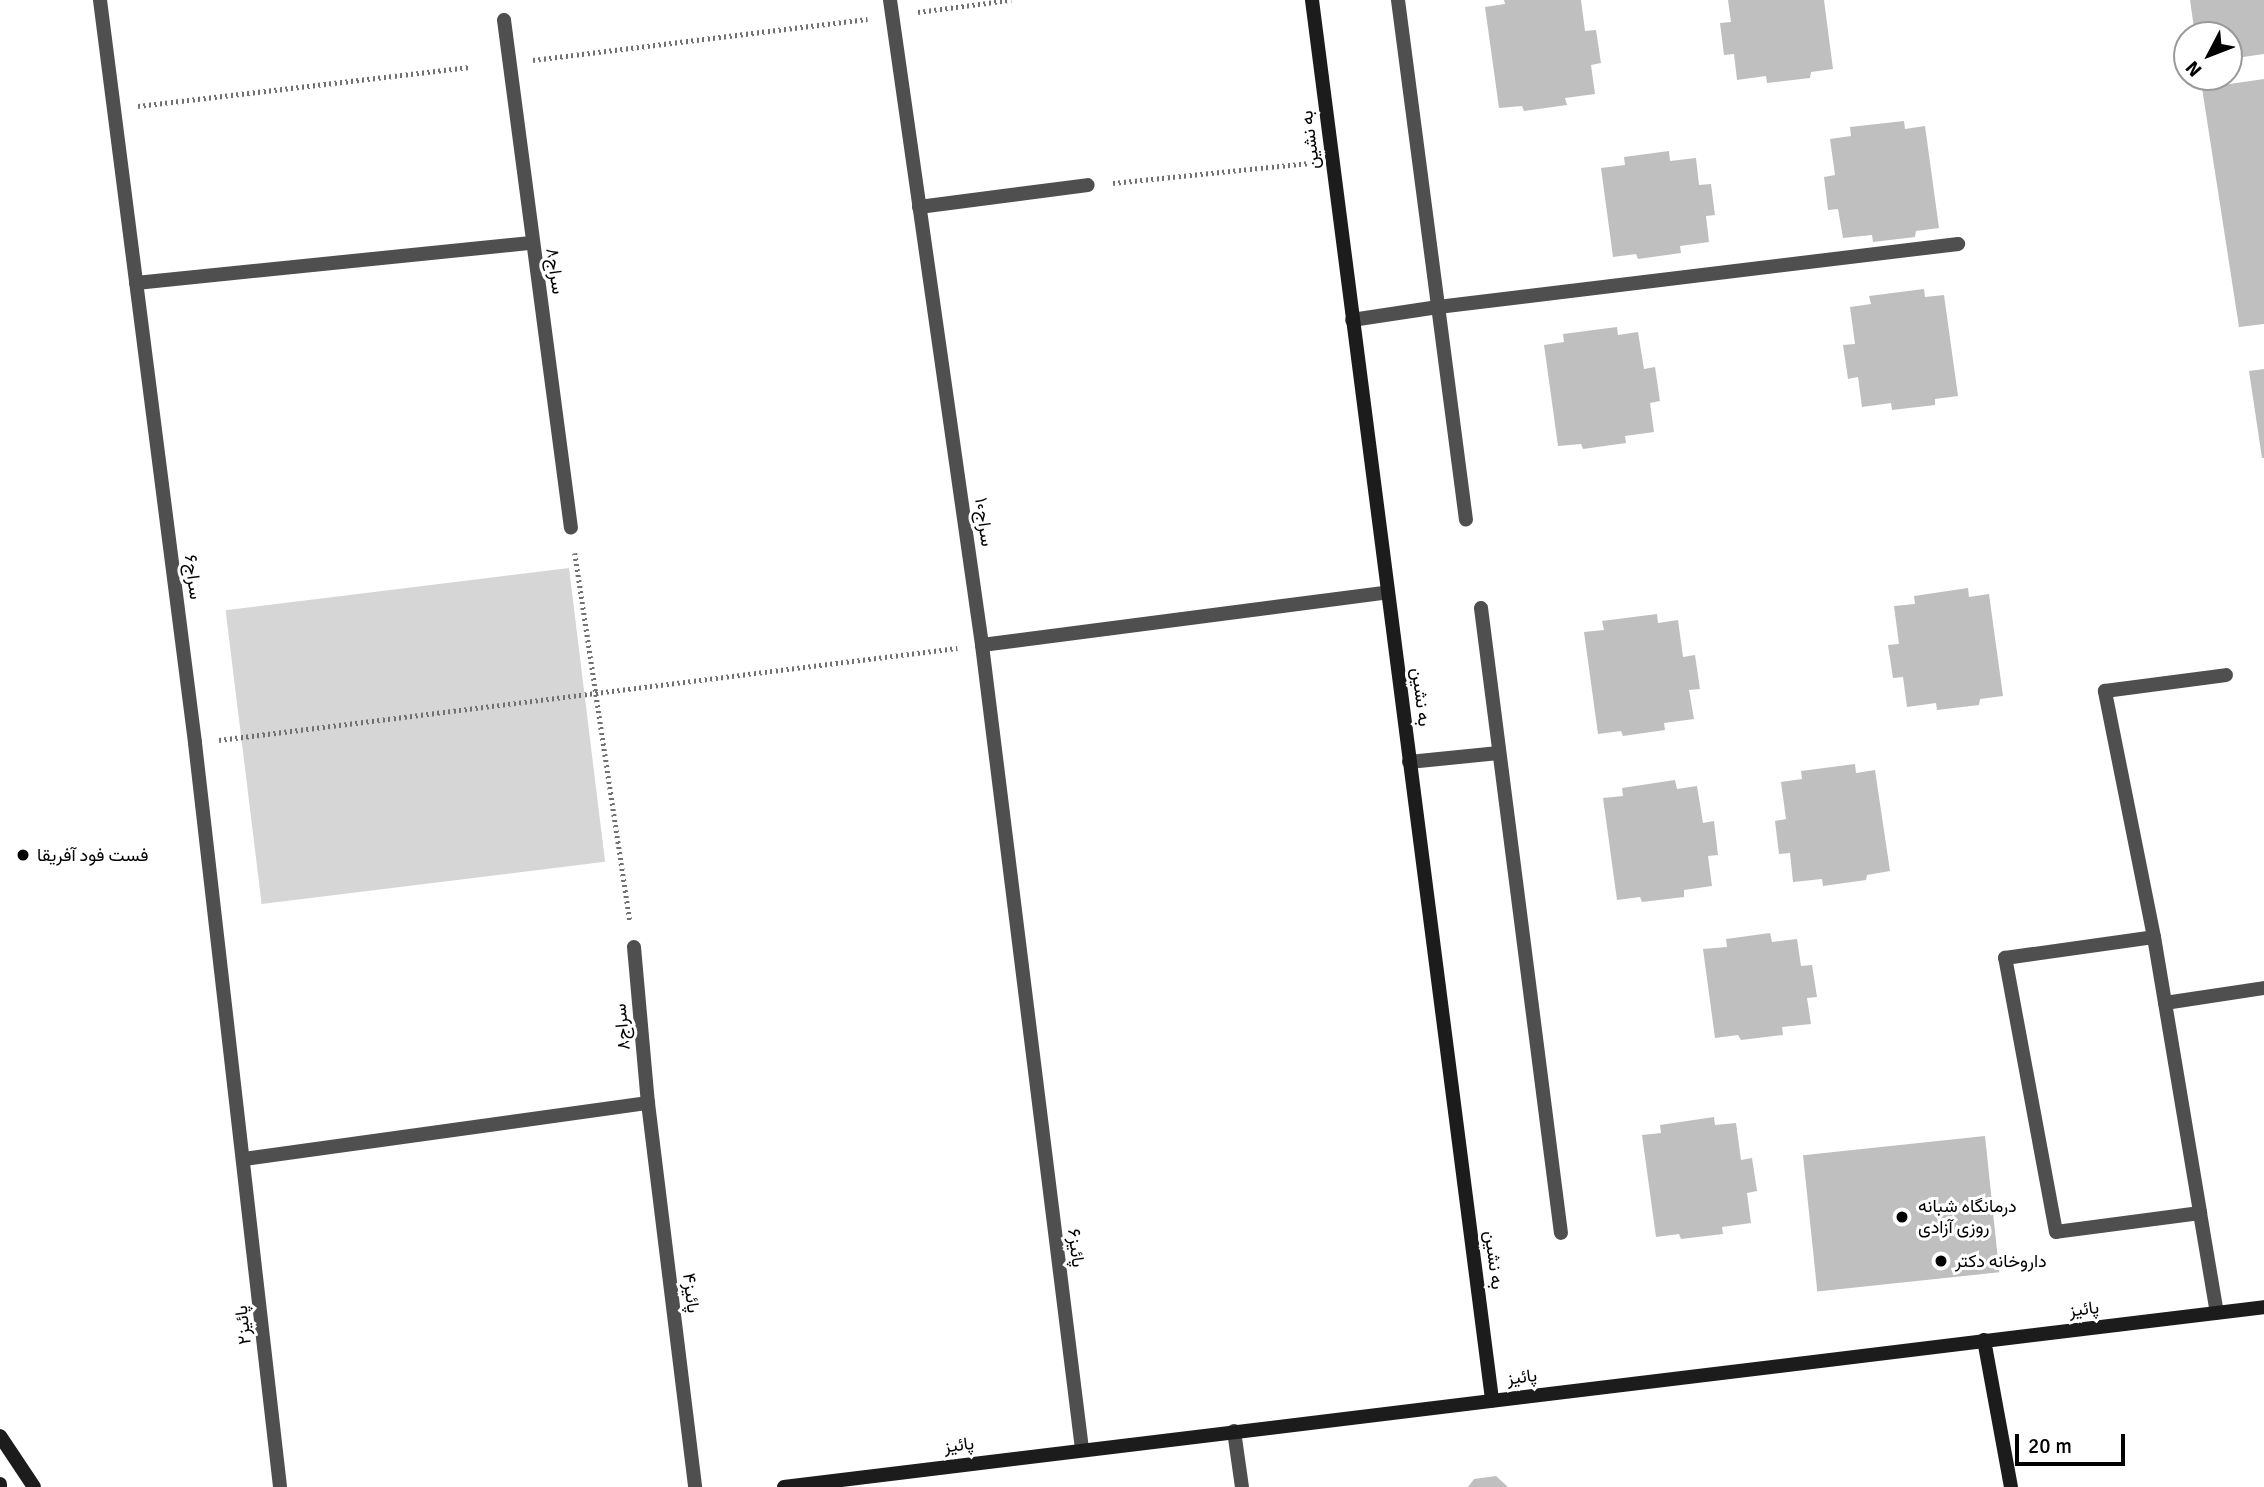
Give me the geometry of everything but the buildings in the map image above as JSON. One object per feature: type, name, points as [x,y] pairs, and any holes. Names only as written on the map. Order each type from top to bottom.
[{"type":"street","name":"سراج۶","points":[[100,0],[195,743],[244,1159]]},
{"type":"street","name":"سراج۱۰","points":[[890,0],[982,645],[1031,1051]]},
{"type":"street","name":"به نشین","points":[[1312,0],[1492,1400]]},
{"type":"street","points":[[1398,0],[1466,520]]},
{"type":"street","name":"سراج۸","points":[[504,20],[531,243],[571,528]]},
{"type":"street","points":[[919,206],[1088,186]]},
{"type":"street","points":[[136,283],[531,243]]},
{"type":"street","points":[[1352,320],[1438,307],[1958,244]]},
{"type":"street","points":[[982,645],[1388,592]]},
{"type":"street","points":[[1481,608],[1561,1233]]},
{"type":"street","points":[[2217,1313],[2154,937],[2105,691],[2226,675]]},
{"type":"street","points":[[1409,762],[1499,753]]},
{"type":"street","points":[[2154,937],[2005,958],[2056,1232],[2200,1213]]},
{"type":"street","name":"۸سراج","points":[[634,947],[648,1103]]},
{"type":"street","points":[[2165,1003],[2264,988]]},
{"type":"street","name":"پائیز۶","points":[[1031,1051],[1082,1449]]},
{"type":"street","points":[[244,1159],[648,1103]]},
{"type":"street","name":"پائیز۴","points":[[648,1103],[695,1487]]},
{"type":"street","name":"پائیز۲","points":[[244,1159],[280,1487]]},
{"type":"street","name":"پائیز","points":[[784,1487],[883,1480],[1082,1449],[2264,1307]]},
{"type":"street","points":[[1984,1340],[2011,1487]]},
{"type":"street","points":[[1234,1431],[1242,1487]]},
{"type":"street","points":[[0,1436],[34,1487]]},
{"type":"path","points":[[509,63],[1011,0]]},
{"type":"path","points":[[113,109],[470,67]]},
{"type":"path","points":[[1088,186],[1331,160]]},
{"type":"path","points":[[571,528],[634,947]]},
{"type":"path","points":[[195,743],[982,645]]},
{"type":"shaded area","points":[[569,568],[605,862],[262,904],[226,610]]},
{"type":"place","name":"فست فود آفریقا","points":[[23,855]]},
{"type":"place","name":"درمانگاه شبانه روزی آزادی","points":[[1902,1217]]},
{"type":"place","name":"داروخانه دکتر","points":[[1941,1261]]}]
